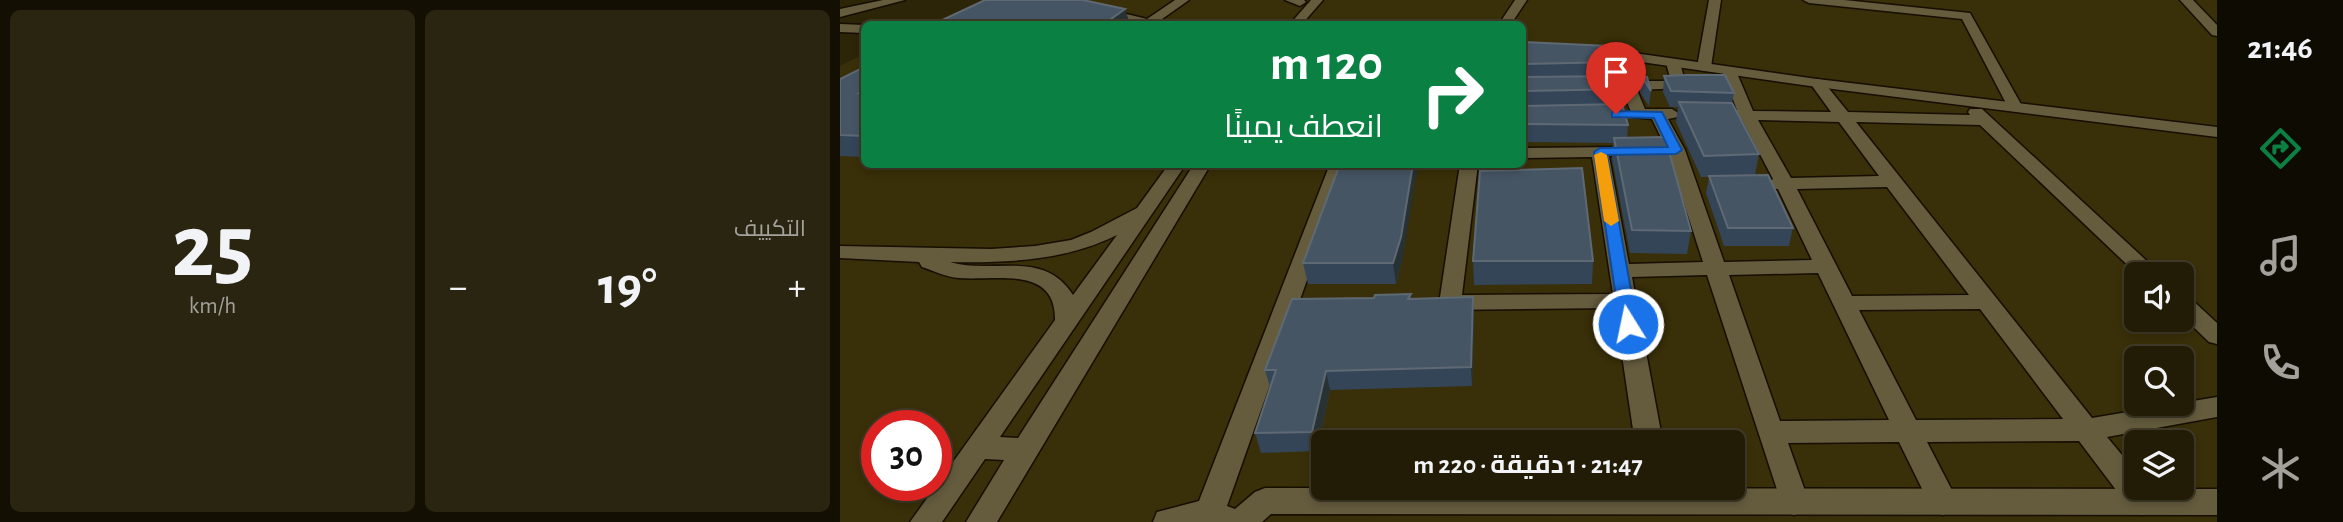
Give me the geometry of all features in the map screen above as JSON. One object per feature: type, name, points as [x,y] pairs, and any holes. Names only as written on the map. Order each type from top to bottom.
[{"type":"street","points":[[840,13],[899,0]]},
{"type":"street","points":[[1054,0],[1141,21]]},
{"type":"street","points":[[1152,21],[1183,0]]},
{"type":"street","points":[[1299,21],[1317,0]]},
{"type":"street","points":[[1507,21],[1521,0]]},
{"type":"street","points":[[1704,67],[1715,0]]},
{"type":"street","points":[[1809,0],[1966,16],[2014,106]]},
{"type":"street","points":[[2186,0],[2217,32]]},
{"type":"street","points":[[1283,21],[1298,1]]},
{"type":"street","points":[[840,28],[861,29]]},
{"type":"street","points":[[1563,54],[1615,56],[2217,132]]},
{"type":"street","points":[[1615,56],[1641,114],[1676,150],[1695,186],[1715,269],[1794,502]]},
{"type":"street","points":[[1601,86],[1679,85],[1673,63]]},
{"type":"street","points":[[1729,71],[1747,115],[1785,184],[1943,502]]},
{"type":"street","points":[[1817,83],[2142,502]]},
{"type":"street","points":[[1964,100],[2137,262]]},
{"type":"street","points":[[1641,114],[1684,114]]},
{"type":"street","points":[[1722,115],[1985,120]]},
{"type":"street","points":[[1651,151],[1676,150]]},
{"type":"street","points":[[1526,153],[1625,151]]},
{"type":"street","points":[[1600,152],[1598,181],[1619,271],[1647,430]]},
{"type":"street","points":[[925,522],[1175,168]]},
{"type":"street","points":[[981,522],[1200,168]]},
{"type":"street","points":[[1168,522],[1192,515],[1220,518],[1286,305],[1337,168]]},
{"type":"street","points":[[1450,303],[1473,185],[1470,168]]},
{"type":"street","points":[[1757,184],[1892,181]]},
{"type":"street","points":[[840,252],[1011,257],[1053,251],[1109,232],[1150,204]]},
{"type":"street","points":[[914,256],[957,271],[1014,272],[1040,278],[1056,289],[1065,300],[1067,322]]},
{"type":"street","points":[[1619,271],[1825,266]]},
{"type":"street","points":[[1423,303],[1624,301]]},
{"type":"street","points":[[1844,303],[1988,302]]},
{"type":"street","points":[[1286,305],[1314,305]]},
{"type":"street","points":[[2194,314],[2217,336]]},
{"type":"street","points":[[1770,432],[2084,430],[2217,407]]},
{"type":"street","points":[[978,448],[1024,449]]},
{"type":"street","points":[[1745,499],[1794,502],[2217,502]]},
{"type":"street","points":[[1241,522],[1265,501],[1330,500]]},
{"type":"shaded area","points":[[983,0],[2217,0],[2217,522],[840,522],[840,66],[861,56],[861,168],[1526,168],[1526,21],[937,21]]},
{"type":"building","points":[[985,0],[1083,0],[1125,9],[1108,21],[940,21]]},
{"type":"building","points":[[1526,42],[1609,46],[1615,62],[1526,64]]},
{"type":"building","points":[[861,68],[861,136],[840,135],[840,79]]},
{"type":"building","points":[[1725,75],[1734,93],[1671,91],[1664,76]]},
{"type":"building","points":[[1622,76],[1627,89],[1526,91],[1526,77]]},
{"type":"building","points":[[1642,77],[1647,77],[1651,91]]},
{"type":"building","points":[[1679,102],[1732,103],[1759,154],[1704,156]]},
{"type":"building","points":[[1622,104],[1628,125],[1526,124],[1526,106]]},
{"type":"building","points":[[1665,137],[1691,231],[1632,230],[1614,138]]},
{"type":"building","points":[[1339,168],[1412,168],[1401,237],[1393,263],[1303,263]]},
{"type":"building","points":[[1582,168],[1593,261],[1473,261],[1480,171]]},
{"type":"building","points":[[1768,175],[1793,228],[1728,228],[1709,176]]},
{"type":"building","points":[[1411,294],[1408,299],[1473,297],[1471,367],[1326,371],[1311,432],[1255,433],[1276,370],[1265,370],[1292,299],[1374,298],[1375,295]]},
{"type":"slow traffic","points":[[1601,155],[1611,221]]},
{"type":"route","points":[[1616,114],[1658,114],[1676,150],[1600,152],[1628,324]]}]
